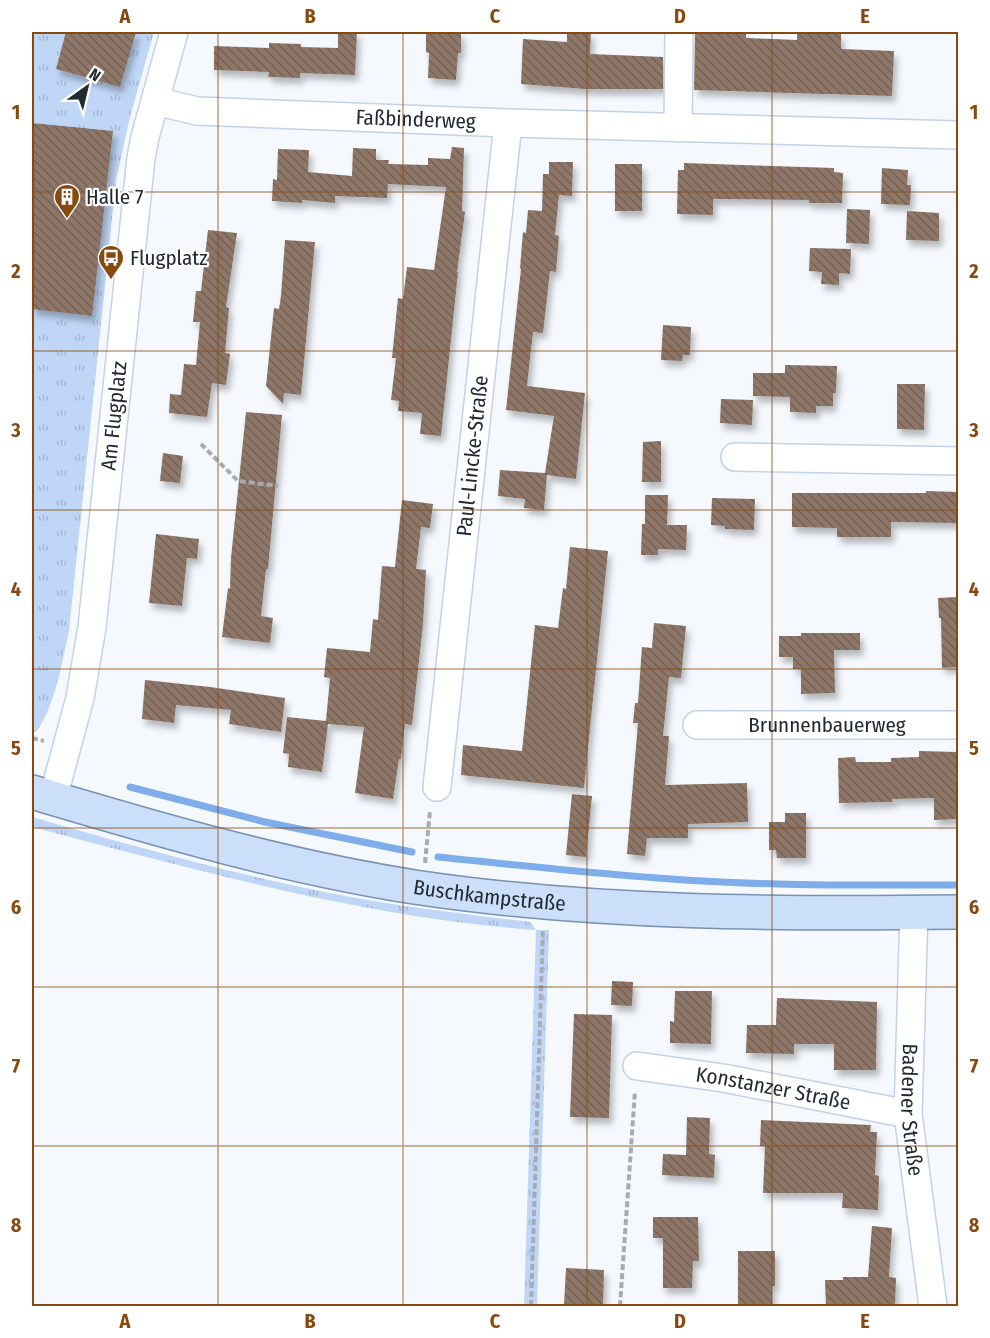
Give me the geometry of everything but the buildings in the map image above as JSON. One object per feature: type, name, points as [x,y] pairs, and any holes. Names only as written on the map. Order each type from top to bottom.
[{"type":"main road","name":"Buschkampstraße","points":[[42,795],[227,847],[338,873],[421,888],[544,903],[624,909],[958,912]]},
{"type":"street","name":"Am Flugplatz","points":[[42,795],[80,698],[92,627],[137,188],[145,137],[174,32]]},
{"type":"street","points":[[678,128],[679,32]]},
{"type":"street","name":"Faßbinderweg","points":[[155,101],[197,111],[508,123],[958,135]]},
{"type":"street","name":"Paul-Lincke-Straße","points":[[437,787],[508,123]]},
{"type":"street","points":[[735,457],[958,461]]},
{"type":"street","name":"Brunnenbauerweg","points":[[696,725],[958,724]]},
{"type":"street","name":"Badener Straße","points":[[914,912],[908,1114],[933,1306]]},
{"type":"street","name":"Konstanzer Straße","points":[[637,1066],[723,1078],[908,1114]]},
{"type":"path","points":[[201,444],[238,481],[278,486]]},
{"type":"path","points":[[424,865],[431,799],[437,787]]},
{"type":"path","points":[[414,863],[436,866]]},
{"type":"path","points":[[531,1306],[544,903]]},
{"type":"path","points":[[620,1306],[637,1066]]},
{"type":"green space","points":[[32,32],[154,32],[130,117],[116,180],[69,631],[53,697],[43,722],[36,732],[32,732]]},
{"type":"green space","points":[[32,817],[262,878],[387,903],[530,922],[536,930],[408,915],[281,890],[32,827]]},
{"type":"green space","points":[[536,930],[549,930],[537,1306],[524,1306]]},
{"type":"waterway","points":[[130,787],[265,822],[412,852]]},
{"type":"waterway","points":[[438,857],[603,874],[734,883],[958,885]]},
{"type":"place","name":"Halle 7","points":[[67,220]]},
{"type":"place","name":"Flugplatz","points":[[111,281]]}]
